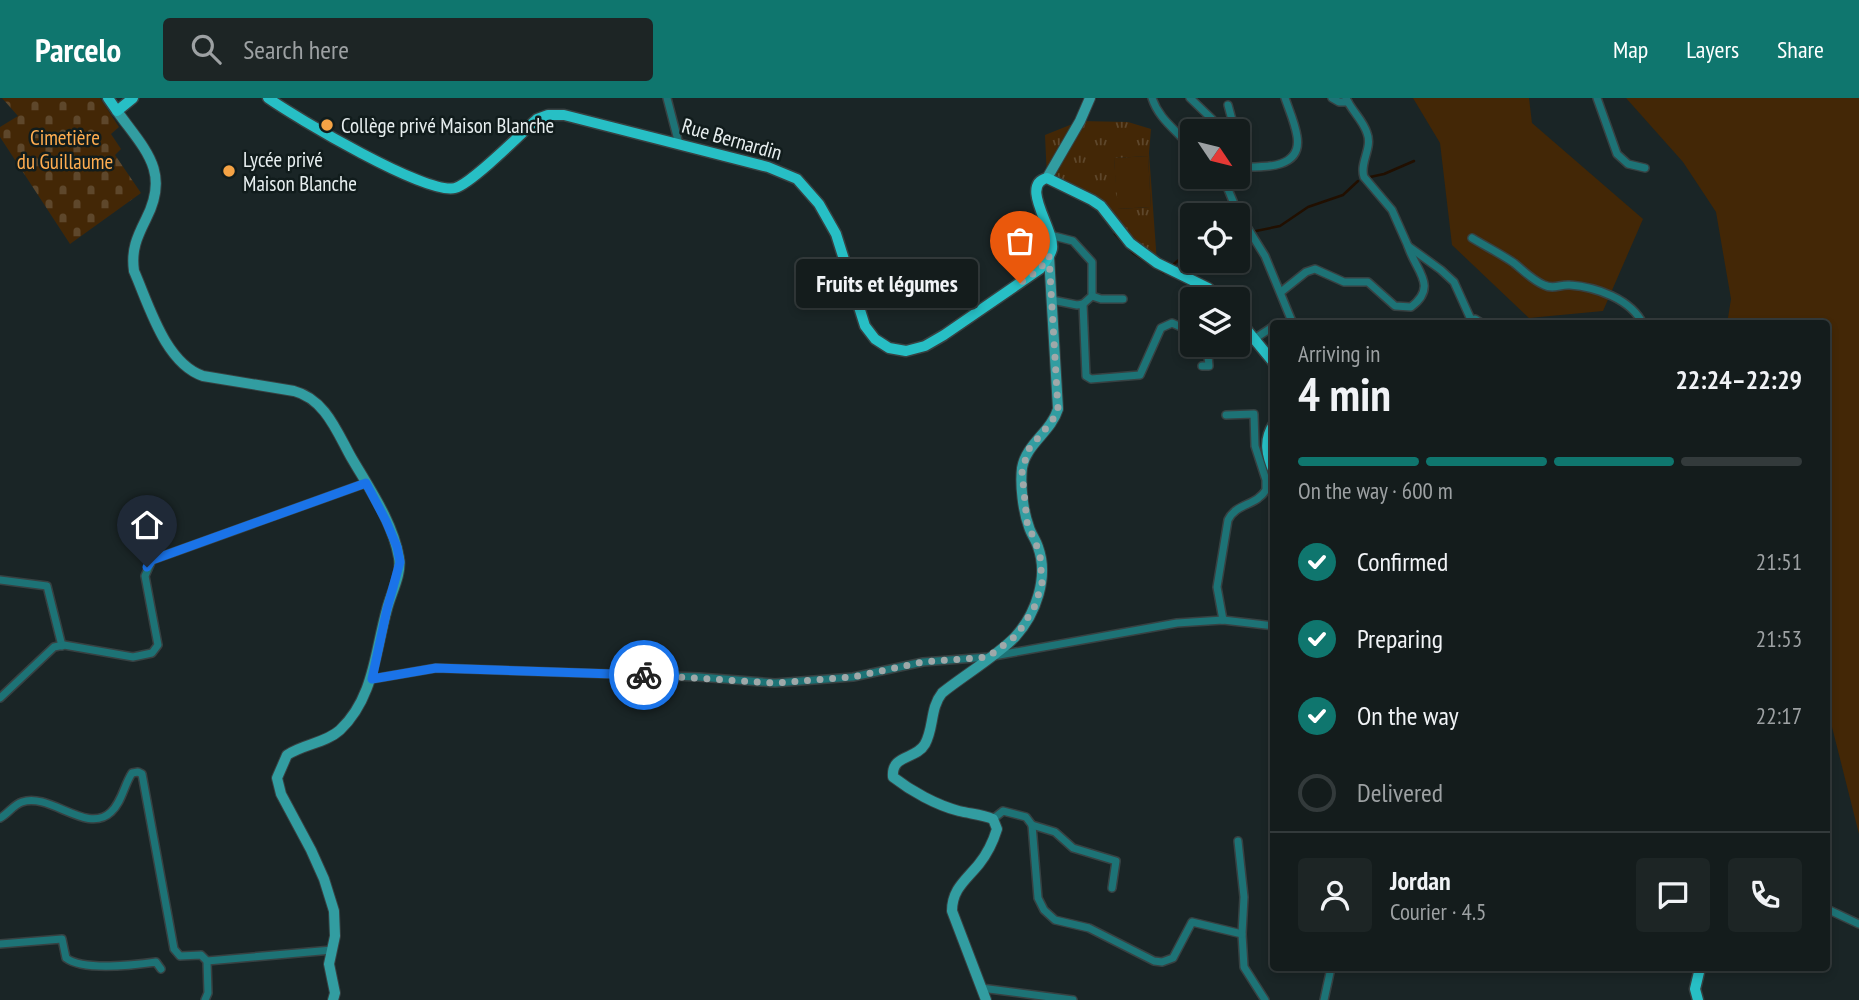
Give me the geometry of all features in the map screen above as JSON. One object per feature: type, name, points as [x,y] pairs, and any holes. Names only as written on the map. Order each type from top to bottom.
[{"type":"main road","points":[[108,98],[117,111],[133,98]]},
{"type":"main road","name":"Rue Bernardin","points":[[268,98],[295,117],[334,138],[423,183],[444,189],[462,186],[537,119],[548,115],[564,115],[768,167],[797,179],[820,204],[836,234],[865,326],[875,339],[889,348],[906,351],[925,346],[1040,269],[1049,256]]},
{"type":"main road","points":[[1049,256],[1052,245],[1050,235],[1035,195],[1035,187],[1040,180],[1046,178],[1101,206],[1130,243],[1157,263],[1206,287]]},
{"type":"main road","points":[[1250,334],[1270,358]]},
{"type":"main road","points":[[1270,434],[1266,443],[1270,462]]},
{"type":"main road","points":[[1698,1000],[1695,989],[1699,971]]},
{"type":"street","points":[[667,98],[679,144]]},
{"type":"street","points":[[1046,178],[1080,121],[1090,98]]},
{"type":"street","points":[[1152,98],[1164,121],[1180,134]]},
{"type":"street","points":[[1189,98],[1212,119]]},
{"type":"street","points":[[1250,167],[1281,165],[1296,150],[1297,136],[1285,98]]},
{"type":"street","points":[[1281,292],[1306,272],[1315,270],[1344,282],[1368,282],[1395,306],[1410,307],[1420,297],[1425,286],[1425,278],[1392,210],[1362,172],[1367,156],[1367,132],[1347,100],[1339,102],[1332,98]]},
{"type":"street","points":[[1597,98],[1617,154],[1628,164],[1645,168]]},
{"type":"street","points":[[1228,105],[1232,119]]},
{"type":"street","points":[[117,111],[148,154],[156,176],[158,185],[155,199],[135,240],[133,263],[139,283],[178,361],[193,373],[214,379],[294,391],[310,397],[329,418],[366,483],[397,547],[400,562],[372,679],[339,731],[287,755],[278,778],[281,794],[324,879],[336,920],[329,964],[335,993],[333,1000]]},
{"type":"street","points":[[1228,189],[1237,211],[1261,249],[1292,320]]},
{"type":"street","points":[[1050,235],[1073,241],[1092,262],[1092,296],[1083,304],[1077,305],[1052,300]]},
{"type":"street","points":[[1472,238],[1545,286],[1553,288],[1571,285],[1610,293],[1641,320]]},
{"type":"street","points":[[1408,246],[1454,282],[1471,320]]},
{"type":"street","points":[[986,1000],[951,911],[959,886],[994,841],[997,830],[993,819],[983,814],[959,811],[928,798],[893,776],[892,769],[896,763],[915,754],[925,744],[935,703],[942,693],[1017,635],[1034,608],[1042,584],[1040,554],[1027,522],[1022,472],[1028,450],[1052,421],[1058,409],[1049,256]]},
{"type":"street","points":[[1092,296],[1101,299],[1123,299]]},
{"type":"street","points":[[1083,304],[1086,376],[1091,380],[1140,375],[1161,328],[1172,323],[1180,327]]},
{"type":"street","points":[[1254,339],[1270,329]]},
{"type":"street","points":[[1202,366],[1209,366],[1208,357]]},
{"type":"street","points":[[1223,620],[1217,587],[1228,520],[1231,512],[1255,502],[1266,490],[1266,480],[1255,446],[1255,414],[1226,415]]},
{"type":"street","points":[[0,698],[54,647],[133,657],[152,653],[158,645],[145,576],[152,560],[366,483]]},
{"type":"street","points":[[0,580],[47,586],[62,646]]},
{"type":"street","points":[[372,679],[436,668],[699,677],[775,683],[853,677],[923,662],[988,657],[1186,622],[1223,620],[1270,626]]},
{"type":"street","points":[[0,818],[22,802],[30,801],[44,802],[89,818],[105,817],[117,804],[132,773],[142,774],[174,949],[180,956],[201,955],[207,961],[208,993],[205,1000]]},
{"type":"street","points":[[993,819],[1003,811],[1027,817],[1032,825],[1038,898],[1044,910],[1055,919],[1089,928],[1144,956],[1162,962],[1173,958],[1192,922],[1242,933]]},
{"type":"street","points":[[1032,825],[1055,832],[1073,848],[1115,861],[1112,888]]},
{"type":"street","points":[[1238,841],[1244,897],[1244,967],[1265,1000]]},
{"type":"street","points":[[1830,910],[1859,924]]},
{"type":"street","points":[[0,944],[62,939],[66,958],[76,964],[127,965],[156,962],[161,969]]},
{"type":"street","points":[[207,961],[332,950]]},
{"type":"street","points":[[1324,1000],[1330,971]]},
{"type":"street","points":[[981,988],[1073,1000]]},
{"type":"green space","name":"Cimetière du Guillaume","points":[[2,98],[100,98],[119,127],[111,134],[121,149],[115,155],[141,193],[70,244],[0,137],[0,127],[18,116]]},
{"type":"green space","points":[[1413,98],[1529,98],[1532,123],[1643,219],[1603,311],[1529,318],[1452,245],[1440,143]]},
{"type":"green space","points":[[1626,98],[1859,98],[1859,834],[1830,722],[1830,320],[1728,320],[1731,299],[1716,212],[1683,162]]},
{"type":"green space","points":[[1080,121],[1128,122],[1151,129],[1149,153],[1157,263],[1101,206],[1047,178],[1045,135]],"holes":[[[1148,156],[1151,207],[1118,209],[1114,158]]]},
{"type":"green space","points":[[1148,156],[1151,207],[1117,209],[1114,158]]},
{"type":"waterway","points":[[1370,177],[1414,161]]},
{"type":"waterway","points":[[1256,231],[1280,226],[1308,207],[1343,195],[1358,181]]},
{"type":"waterway","points":[[1115,234],[1133,253],[1164,273]]},
{"type":"waterway","points":[[1174,264],[1180,259]]},
{"type":"way so far","points":[[644,675],[775,683],[853,677],[923,662],[988,657],[1017,635],[1034,608],[1042,584],[1040,554],[1025,512],[1022,472],[1024,458],[1058,409],[1049,256],[1040,269],[1020,283]]},
{"type":"place","name":"Collège privé Maison Blanche","points":[[327,125]]},
{"type":"place","name":"Lycée privé Maison Blanche","points":[[229,171]]},
{"type":"place","name":"Fruits et légumes","points":[[1020,283]]},
{"type":"route","points":[[147,567],[152,560],[366,483],[386,521],[400,562],[372,679],[436,668],[644,675]]}]
